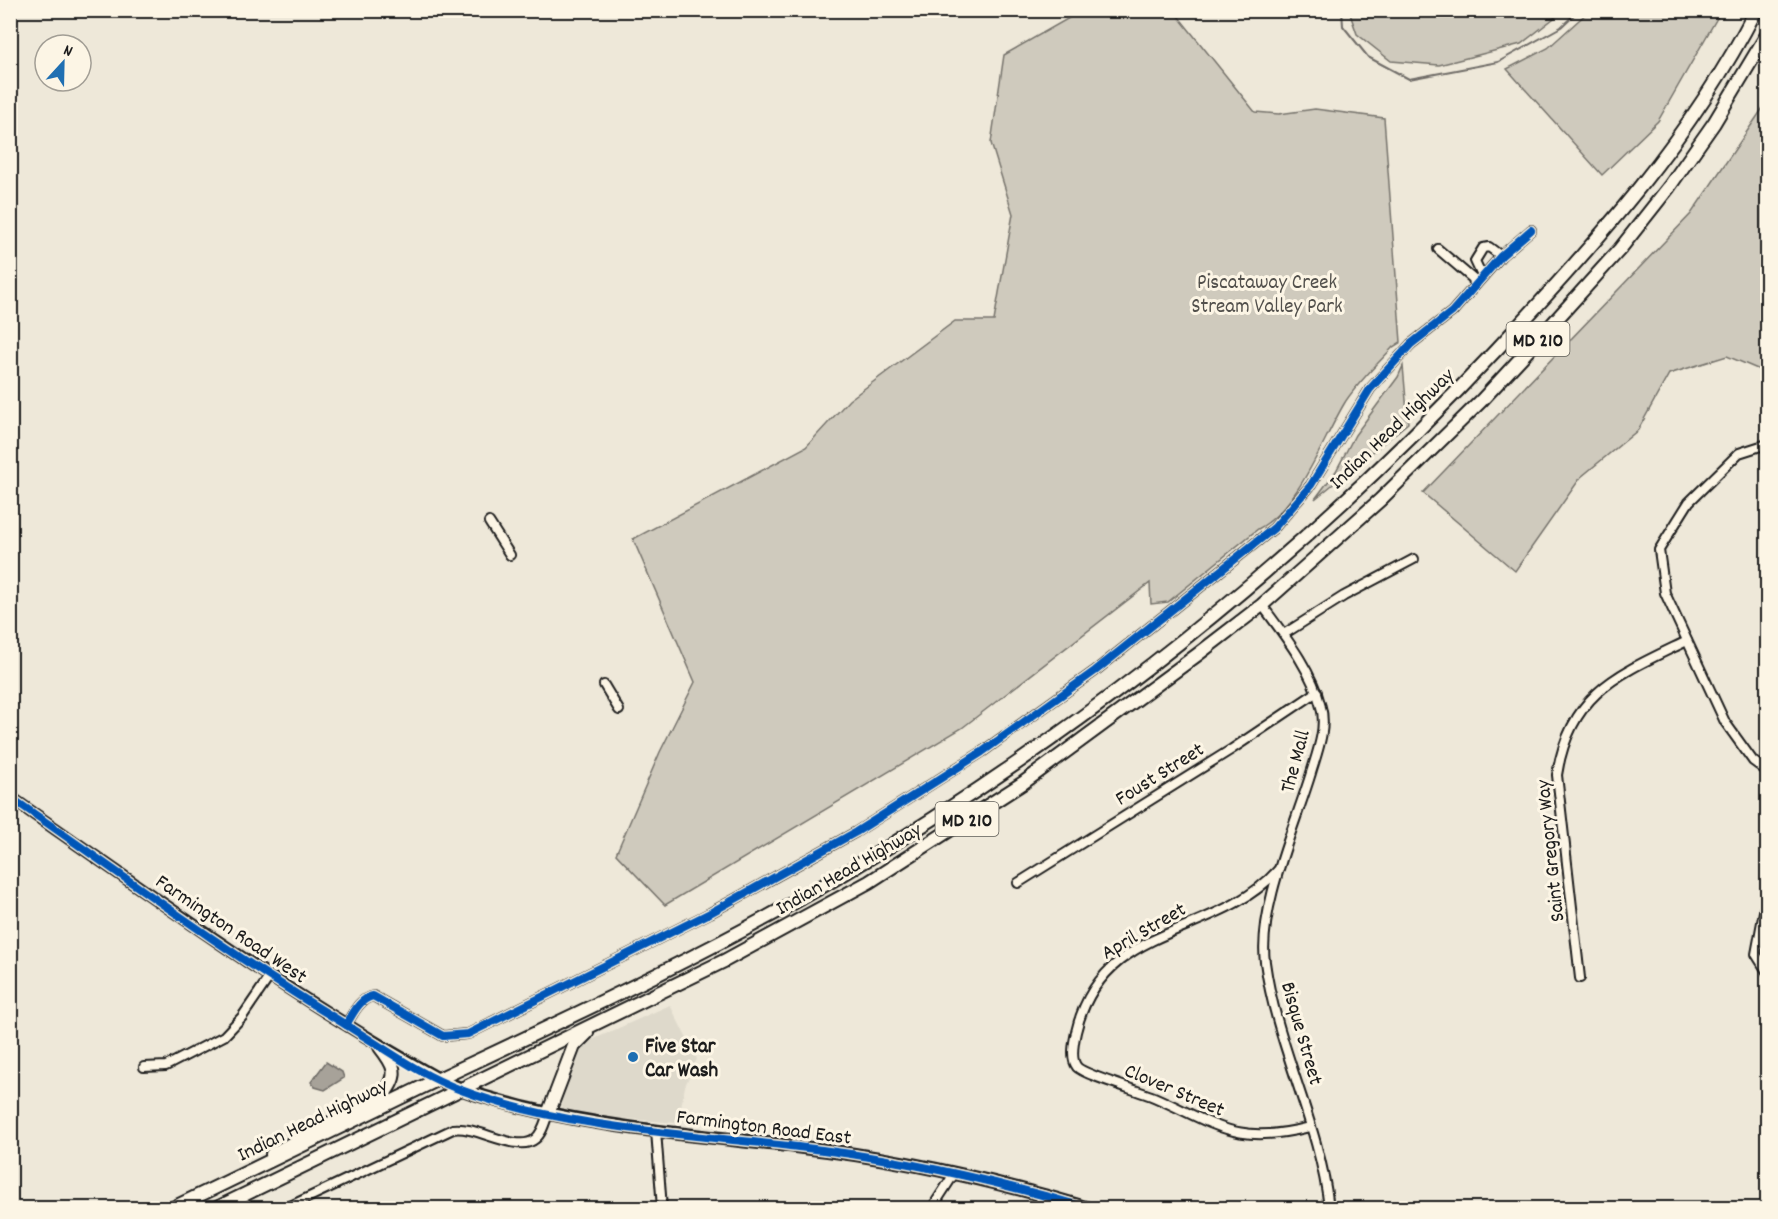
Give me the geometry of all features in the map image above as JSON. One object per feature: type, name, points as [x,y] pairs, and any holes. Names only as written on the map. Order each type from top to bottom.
[{"type":"highway","name":"Indian Head Highway","points":[[173,1209],[711,946],[843,874],[995,779],[1145,670],[1352,495],[1451,399],[1568,274],[1626,206],[1678,137],[1756,10]]},
{"type":"highway","name":"Indian Head Highway","points":[[217,1209],[791,926],[908,857],[1023,783],[1262,605],[1424,458],[1481,401],[1620,249],[1714,123],[1767,33]]},
{"type":"highway","points":[[548,1114],[578,1041],[626,1009]]},
{"type":"highway","points":[[235,1179],[286,1144],[382,1095],[391,1086],[394,1072],[393,1063],[380,1047]]},
{"type":"main road","name":"Farmington Road East","points":[[438,1079],[461,1090],[548,1114],[656,1131],[850,1153],[954,1174],[1087,1209]]},
{"type":"street","points":[[346,1025],[361,1003],[373,996],[443,1036],[468,1034],[711,913],[856,832],[942,778],[1095,671],[1274,528],[1311,485],[1370,389],[1411,344],[1452,312],[1471,293],[1474,284],[1531,230]]},
{"type":"street","points":[[1482,276],[1475,261],[1478,252],[1489,247],[1501,256]]},
{"type":"street","points":[[1438,249],[1473,279],[1474,284]]},
{"type":"street","points":[[1764,445],[1739,453],[1689,502],[1659,550],[1665,593],[1725,722],[1753,761],[1767,772]]},
{"type":"street","points":[[489,522],[510,555]]},
{"type":"street","points":[[1284,634],[1344,596],[1414,559]]},
{"type":"street","name":"The Mall","points":[[1262,605],[1284,634],[1317,692],[1323,717],[1320,737],[1281,867]]},
{"type":"street","name":"Saint Gregory Way","points":[[1580,978],[1557,775],[1562,746],[1576,717],[1606,683],[1687,641]]},
{"type":"street","points":[[604,684],[619,710]]},
{"type":"street","name":"Foust Street","points":[[1018,883],[1232,749],[1317,692]]},
{"type":"street","name":"Farmington Road West","points":[[10,797],[270,976],[380,1047],[438,1079]]},
{"type":"street","name":"April Street","points":[[1075,1063],[1074,1044],[1078,1025],[1087,999],[1103,974],[1145,945],[1258,890],[1281,867]]},
{"type":"street","name":"Bisque Street","points":[[1281,867],[1266,915],[1263,941],[1265,963],[1310,1127],[1329,1209]]},
{"type":"street","points":[[1767,890],[1756,954],[1767,973]]},
{"type":"street","points":[[144,1067],[166,1066],[224,1036],[242,1017],[270,976]]},
{"type":"street","name":"Clover Street","points":[[1075,1063],[1087,1073],[1136,1089],[1225,1130],[1244,1135],[1267,1136],[1310,1127]]},
{"type":"street","points":[[286,1209],[453,1129],[469,1129],[513,1143],[532,1142],[540,1134],[548,1114]]},
{"type":"street","points":[[656,1131],[662,1209]]},
{"type":"street","points":[[932,1209],[954,1174]]},
{"type":"street","points":[[1038,1209],[1042,1196]]},
{"type":"shaded area","points":[[670,1005],[697,1059],[685,1086],[678,1123],[616,1118],[562,1110],[561,1097],[577,1053],[592,1040]]},
{"type":"shaded area","points":[[326,1062],[342,1072],[344,1078],[325,1090],[315,1087],[311,1082]]},
{"type":"green space","name":"Piscataway Creek Stream Valley Park","points":[[1083,10],[1174,11],[1255,112],[1279,114],[1315,109],[1384,118],[1401,342],[1393,347],[1344,404],[1308,473],[1286,506],[1273,519],[1168,602],[1151,604],[1150,583],[962,728],[665,905],[616,854],[660,752],[695,682],[633,539],[806,447],[849,400],[955,321],[994,321],[1013,214],[991,143],[1004,55]]},
{"type":"green space","points":[[1349,10],[1563,11],[1521,44],[1439,65],[1391,61],[1357,34]]},
{"type":"green space","points":[[1589,11],[1721,11],[1658,121],[1602,175],[1507,69],[1548,48]]},
{"type":"green space","points":[[1767,102],[1767,373],[1727,356],[1669,374],[1638,430],[1581,477],[1515,571],[1423,493],[1691,214]]},
{"type":"green space","points":[[1403,366],[1408,423],[1315,499],[1336,471],[1355,435],[1398,377]]},
{"type":"waterway","points":[[1342,10],[1343,26],[1368,57],[1409,79],[1498,62],[1561,27],[1579,10]]},
{"type":"cycle path","points":[[346,1025],[360,1004],[373,996],[443,1036],[468,1034],[710,913],[856,832],[982,752],[1095,671],[1274,528],[1311,485],[1370,389],[1411,344],[1452,312],[1501,256],[1531,230]]},
{"type":"cycle path","points":[[10,797],[175,913],[300,997],[445,1084],[542,1114],[671,1134],[871,1157],[980,1179],[1087,1208]]},
{"type":"place","name":"Five Star Car Wash","points":[[633,1057]]}]
